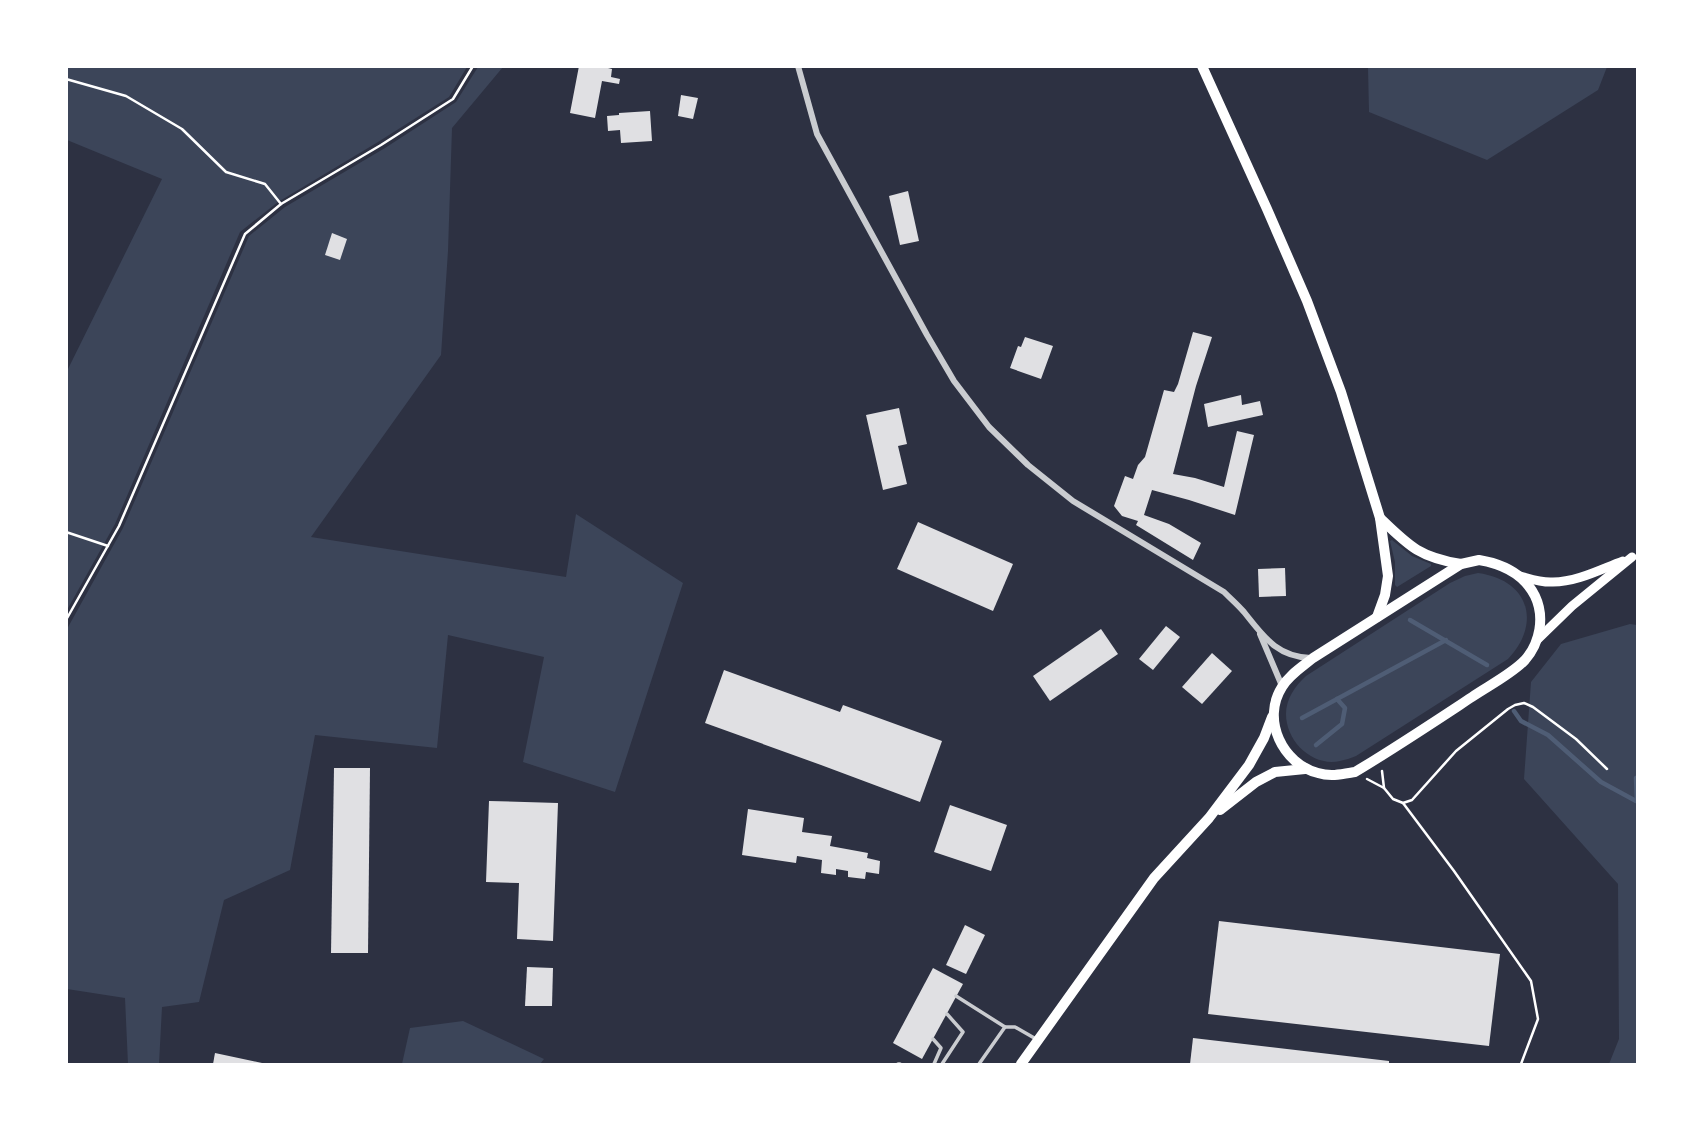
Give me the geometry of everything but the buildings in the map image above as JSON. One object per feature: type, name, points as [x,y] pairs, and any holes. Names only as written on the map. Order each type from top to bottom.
[{"type":"main road","points":[[1202,66],[1307,301],[1341,392],[1380,517],[1388,576],[1377,617]]},
{"type":"main road","points":[[1380,517],[1414,549],[1440,560],[1461,564]]},
{"type":"main road","points":[[1520,576],[1541,582],[1567,581],[1635,556]]},
{"type":"main road","points":[[1537,640],[1572,606],[1635,556]]},
{"type":"main road","points":[[1021,1065],[1154,878],[1209,818],[1249,765],[1264,738],[1282,686],[1296,672],[1313,658],[1461,564],[1479,560],[1508,568],[1520,576],[1532,591],[1540,608],[1537,640],[1523,662],[1355,772],[1336,775],[1305,769],[1290,757],[1282,745],[1273,714]]},
{"type":"main road","points":[[1209,818],[1256,782],[1275,772],[1305,769]]},
{"type":"street","points":[[797,66],[817,134],[954,381],[989,427],[1028,465],[1073,501],[1224,592],[1259,632],[1281,652],[1298,658],[1313,658]]},
{"type":"street","points":[[1259,632],[1282,686]]},
{"type":"lane","points":[[956,996],[1005,1027],[1015,1027],[1038,1040]]},
{"type":"lane","points":[[942,1065],[963,1032],[947,1014]]},
{"type":"lane","points":[[979,1065],[1005,1027]]},
{"type":"lane","points":[[933,1039],[940,1048],[934,1065]]},
{"type":"path","points":[[66,620],[119,526],[244,234],[281,204],[453,99],[473,66]]},
{"type":"path","points":[[66,79],[127,96],[182,129],[226,172],[265,184],[281,204]]},
{"type":"path","points":[[66,532],[108,546]]},
{"type":"path","points":[[1403,803],[1412,800],[1456,751],[1515,705],[1524,703],[1576,739],[1607,769]]},
{"type":"path","points":[[1384,788],[1393,799],[1403,803],[1531,981],[1538,1019],[1521,1065]]},
{"type":"shaded area","points":[[1368,66],[1607,67],[1598,90],[1487,160],[1369,112]]},
{"type":"shaded area","points":[[67,67],[467,67],[449,97],[278,202],[240,232],[115,524],[67,610],[67,371],[162,179],[67,140]]},
{"type":"shaded area","points":[[478,67],[503,67],[452,128],[441,355],[311,537],[566,577],[576,514],[683,583],[615,792],[523,762],[544,657],[448,635],[437,748],[315,735],[290,870],[224,900],[199,1002],[162,1007],[159,1064],[128,1064],[125,998],[67,989],[67,629],[123,528],[249,236],[285,207],[456,102]]},
{"type":"shaded area","points":[[1390,541],[1412,556],[1431,564],[1397,587]]},
{"type":"shaded area","points":[[1478,573],[1509,584],[1525,605],[1525,631],[1519,645],[1508,659],[1356,756],[1342,761],[1320,760],[1296,743],[1287,724],[1286,708],[1295,688],[1306,676],[1450,583]]},
{"type":"shaded area","points":[[1630,624],[1637,625],[1637,1064],[1609,1064],[1619,1039],[1618,884],[1524,779],[1531,682],[1561,644]]},
{"type":"shaded area","points":[[463,1021],[544,1059],[540,1064],[402,1064],[410,1028]]},
{"type":"waterway","points":[[1410,620],[1487,665]]},
{"type":"waterway","points":[[1302,718],[1446,640]]},
{"type":"waterway","points":[[1316,745],[1342,724],[1345,708],[1337,699]]},
{"type":"waterway","points":[[1514,711],[1521,721],[1548,735],[1601,782],[1636,801]]},
{"type":"waterway","points":[[1637,801],[1638,777]]}]
